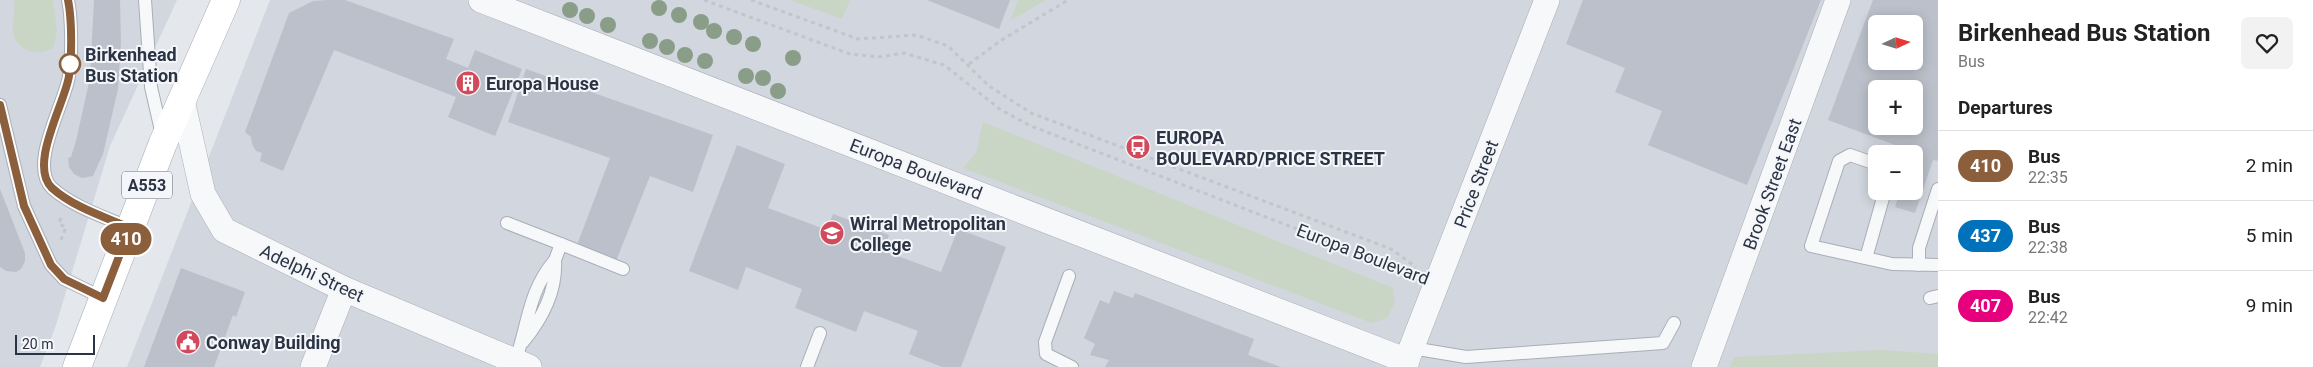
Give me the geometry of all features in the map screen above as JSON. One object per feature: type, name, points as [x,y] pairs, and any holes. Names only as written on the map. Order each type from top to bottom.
[{"type":"main road","name":"A553","points":[[77,367],[163,143],[226,0]]},
{"type":"street","name":"Europa Boulevard","points":[[480,0],[1408,359]]},
{"type":"street","name":"Price Street","points":[[1408,359],[1547,0]]},
{"type":"street","name":"Brook Street East","points":[[1704,367],[1838,0]]},
{"type":"street","name":"Adelphi Street","points":[[182,100],[203,194],[224,230],[344,289],[520,359]]},
{"type":"street","points":[[313,367],[344,289]]},
{"type":"lane","points":[[68,0],[70,11],[69,76],[44,160],[45,176],[51,188],[69,199],[130,228]]},
{"type":"lane","points":[[145,0],[152,87],[163,143]]},
{"type":"lane","points":[[0,105],[24,206],[51,265],[64,279],[103,298]]},
{"type":"lane","points":[[1868,161],[1850,155],[1839,161],[1811,246],[1892,264],[1938,265]]},
{"type":"lane","points":[[1919,265],[1919,248],[1938,188]]},
{"type":"lane","points":[[1866,258],[1882,200]]},
{"type":"lane","points":[[507,223],[623,269]]},
{"type":"lane","points":[[520,359],[526,318],[542,274],[555,260],[561,244]]},
{"type":"lane","points":[[1069,276],[1045,342],[1046,354],[1072,367]]},
{"type":"lane","points":[[1408,359],[1466,357],[1662,343],[1674,323]]},
{"type":"lane","points":[[807,367],[820,333]]},
{"type":"path","name":"Europa Boulevard","points":[[704,0],[850,54],[878,57],[904,53],[944,65],[1000,110],[1031,126],[1437,282]]},
{"type":"path","name":"Europa Boulevard","points":[[751,0],[858,39],[916,35],[948,46],[969,64],[989,86],[1031,113],[1391,249],[1437,282]]},
{"type":"path","points":[[969,64],[1000,41],[1068,0]]},
{"type":"path","points":[[51,265],[66,228],[59,224],[69,199]]},
{"type":"shaded area","points":[[0,0],[177,0],[110,146],[56,325],[40,367],[0,367]]},
{"type":"shaded area","points":[[270,0],[1938,0],[1938,367],[127,367]]},
{"type":"green space","points":[[14,0],[53,0],[57,32],[53,48],[47,51],[35,52],[23,48],[18,43],[13,31]]},
{"type":"green space","points":[[790,0],[850,0],[842,19]]},
{"type":"green space","points":[[1018,0],[1046,0],[1010,21]]},
{"type":"green space","points":[[983,122],[1393,288],[1395,303],[1387,318],[1372,323],[963,168],[976,153]]},
{"type":"green space","points":[[1882,350],[1938,354],[1938,367],[1730,367],[1734,357]]},
{"type":"building","points":[[94,0],[120,0],[121,43],[118,89],[103,154],[93,176],[82,178],[74,174],[69,167],[68,158],[71,157],[76,141],[90,78]]},
{"type":"building","name":"Europa House","points":[[345,0],[454,39],[446,59],[468,68],[475,50],[522,69],[495,136],[448,117],[456,97],[334,50],[283,171],[260,161],[262,153],[256,151],[251,137],[245,132],[289,13],[313,1]]},
{"type":"building","points":[[927,0],[1010,0],[999,29]]},
{"type":"building","points":[[1583,0],[1821,0],[1747,185],[1648,145],[1662,111],[1615,92],[1625,68],[1566,44]]},
{"type":"building","points":[[1873,0],[1938,0],[1938,158],[1937,161],[1933,160],[1923,189],[1923,145],[1895,145],[1868,135],[1923,135],[1923,80],[1868,80],[1868,135],[1828,120]]},
{"type":"building","points":[[526,69],[713,135],[693,192],[650,176],[616,261],[577,245],[610,158],[508,122]]},
{"type":"building","name":"Wirral Metropolitan College","points":[[737,145],[785,164],[768,208],[827,230],[833,214],[889,235],[884,251],[941,272],[958,229],[1006,247],[961,367],[942,367],[909,354],[918,331],[864,311],[856,332],[795,308],[802,289],[746,267],[738,290],[689,271]]},
{"type":"building","points":[[0,189],[25,253],[25,261],[21,269],[16,272],[6,271],[0,267]]},
{"type":"building","points":[[1897,200],[1919,200],[1915,213],[1895,207]]},
{"type":"building","name":"Conway Building","points":[[181,268],[245,292],[236,317],[233,315],[214,367],[144,367]]},
{"type":"building","points":[[1114,291],[1133,298],[1135,293],[1254,339],[1248,355],[1281,367],[1105,367],[1109,360],[1090,355],[1095,344],[1084,338],[1100,300],[1109,304]]},
{"type":"bus line","name":"410","points":[[0,105],[24,206],[51,265],[64,279],[103,298],[130,228],[77,204],[51,188],[45,176],[44,160],[69,76],[70,11],[68,0]]},
{"type":"place","name":"Birkenhead Bus Station","points":[[70,64]]},
{"type":"place","name":"Europa House","points":[[468,83]]},
{"type":"place","name":"EUROPA BOULEVARD/PRICE STREET","points":[[1138,147]]},
{"type":"place","name":"Wirral Metropolitan College","points":[[832,233]]},
{"type":"place","name":"Conway Building","points":[[188,342]]}]
